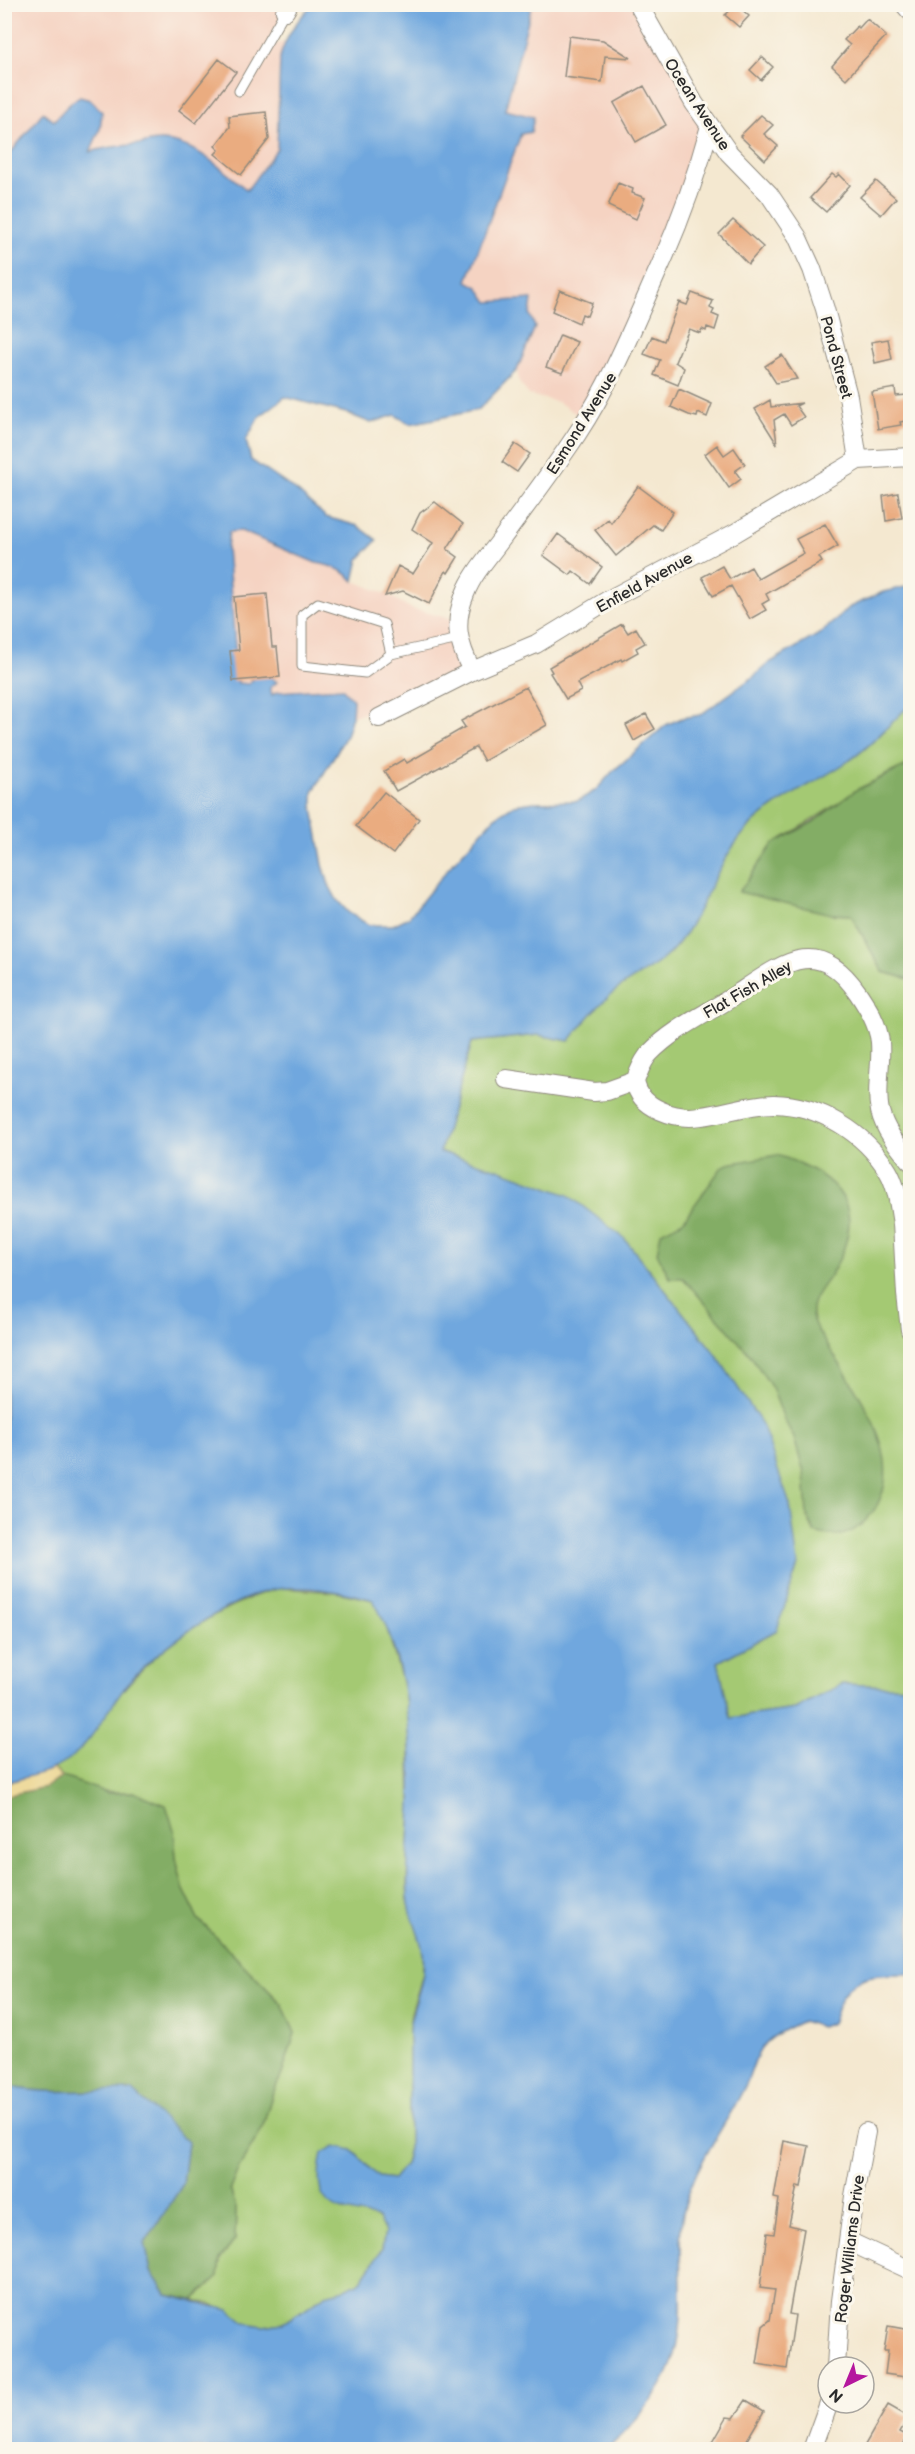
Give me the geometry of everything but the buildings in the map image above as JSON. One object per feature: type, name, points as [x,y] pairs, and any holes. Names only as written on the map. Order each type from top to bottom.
[{"type":"street","name":"Ocean Avenue","points":[[638,4],[694,103],[729,153],[769,194],[789,222],[807,256]]},
{"type":"street","points":[[904,4],[910,10]]},
{"type":"street","name":"Esmond Avenue","points":[[472,671],[460,648],[459,639],[458,614],[465,592],[556,466],[607,386],[646,303],[684,211],[699,169],[710,126]]},
{"type":"street","name":"Pond Street","points":[[807,256],[825,309],[848,396],[858,460]]},
{"type":"street","name":"Enfield Avenue","points":[[379,718],[472,671],[536,645],[608,600],[735,533],[858,460],[910,457]]},
{"type":"street","name":"Flat Fish Alley","points":[[635,1081],[649,1053],[692,1021],[784,963],[806,957],[818,959],[829,963],[847,977],[877,1027],[880,1044],[880,1109],[891,1138],[910,1161]]},
{"type":"street","points":[[506,1079],[594,1092],[635,1081],[636,1090],[641,1098],[657,1109],[672,1114],[700,1117],[746,1107],[774,1104],[813,1111],[834,1120],[860,1138],[887,1170],[906,1219],[906,1294],[910,1330]]},
{"type":"street","name":"Roger Williams Drive","points":[[837,2355],[840,2301],[866,2132]]},
{"type":"street","points":[[848,2241],[910,2270]]},
{"type":"street","points":[[812,2450],[825,2415]]},
{"type":"lane","points":[[239,91],[287,8]]},
{"type":"lane","points":[[391,654],[384,624],[318,603],[302,615],[302,666],[365,674],[391,654],[459,639]]},
{"type":"shaded area","points":[[5,5],[292,5],[275,32],[273,45],[284,42],[278,74],[277,149],[247,190],[198,151],[170,142],[109,146],[89,152],[100,129],[70,102],[54,121],[43,112],[5,160]]},
{"type":"shaded area","points":[[532,5],[637,5],[710,131],[584,419],[558,402],[529,395],[519,382],[517,370],[535,327],[488,302],[478,287],[467,282],[521,134],[504,111]]},
{"type":"shaded area","points":[[241,531],[316,563],[327,564],[347,574],[354,581],[386,594],[412,609],[456,620],[469,671],[397,706],[352,716],[353,700],[272,695],[270,688],[238,683],[227,548],[229,532]]},
{"type":"green space","points":[[910,705],[910,764],[875,781],[773,844],[831,914],[851,915],[883,972],[910,979],[910,1687],[842,1684],[795,1709],[731,1718],[718,1662],[777,1630],[717,1356],[624,1238],[440,1152],[472,1042],[538,1035],[569,1041],[605,999],[664,958],[677,945],[696,915],[729,852],[751,825],[774,807],[858,754]]},
{"type":"green space","points":[[910,764],[910,979],[883,972],[851,915],[831,914],[739,892],[773,844],[813,822],[856,790]]},
{"type":"green space","points":[[777,1155],[799,1163],[832,1184],[842,1196],[848,1211],[849,1229],[844,1248],[833,1271],[814,1300],[812,1313],[817,1329],[869,1414],[879,1436],[884,1457],[885,1479],[880,1499],[867,1519],[849,1533],[830,1535],[814,1532],[807,1515],[804,1473],[794,1438],[772,1388],[751,1356],[683,1278],[670,1278],[657,1253],[661,1232],[683,1221],[722,1167]]},
{"type":"green space","points":[[280,1588],[336,1592],[373,1600],[384,1618],[403,1685],[409,1724],[411,1804],[408,1901],[421,1937],[423,1974],[411,2013],[409,2030],[409,2148],[405,2164],[393,2179],[378,2177],[352,2150],[344,2211],[378,2218],[385,2232],[382,2249],[361,2281],[346,2289],[329,2293],[283,2323],[264,2326],[245,2323],[212,2304],[193,2300],[218,2277],[220,2260],[235,2240],[236,2208],[230,2189],[238,2169],[262,2129],[295,2033],[282,2004],[198,1919],[183,1888],[176,1859],[174,1830],[133,1792],[112,1792],[91,1788],[71,1781],[53,1769],[74,1753],[135,1676],[172,1643],[213,1615],[235,1604]]},
{"type":"green space","points":[[63,1777],[108,1793],[133,1792],[166,1805],[174,1830],[176,1859],[183,1888],[198,1919],[282,2004],[295,2033],[262,2129],[238,2169],[230,2189],[236,2208],[235,2240],[220,2259],[218,2277],[193,2300],[167,2295],[151,2272],[145,2243],[183,2184],[188,2143],[132,2091],[47,2091],[15,2088],[5,2084],[5,1796],[45,1787]]},
{"type":"sand","points":[[53,1769],[63,1777],[45,1787],[5,1796],[5,1783]]},
{"type":"water","points":[[312,5],[532,5],[505,110],[534,117],[531,132],[521,134],[467,281],[478,287],[488,302],[532,299],[530,315],[535,327],[517,370],[478,410],[410,424],[395,415],[371,423],[346,413],[285,397],[259,417],[246,440],[251,460],[298,492],[326,517],[358,526],[377,540],[359,559],[354,581],[336,569],[316,563],[241,531],[229,532],[227,548],[238,683],[249,684],[261,670],[277,682],[270,688],[272,695],[277,692],[342,688],[353,700],[352,716],[346,736],[313,792],[313,808],[323,865],[329,885],[337,900],[349,913],[369,925],[393,925],[409,917],[452,864],[495,817],[514,805],[578,801],[596,790],[612,772],[666,725],[682,718],[700,715],[769,663],[821,633],[850,607],[883,592],[910,586],[910,705],[858,754],[774,807],[751,825],[729,852],[696,915],[677,945],[657,964],[612,994],[569,1041],[538,1035],[472,1042],[440,1152],[498,1169],[568,1195],[624,1238],[717,1356],[762,1424],[790,1505],[798,1565],[777,1630],[718,1662],[731,1718],[795,1709],[842,1684],[910,1687],[910,1974],[873,1976],[855,1982],[842,1996],[832,2023],[821,2027],[803,2021],[777,2034],[761,2049],[738,2100],[699,2169],[685,2206],[680,2243],[680,2333],[671,2366],[652,2400],[608,2449],[5,2449],[5,2084],[16,2088],[47,2091],[132,2090],[188,2142],[183,2184],[145,2243],[151,2272],[167,2295],[229,2310],[245,2323],[264,2326],[283,2323],[329,2293],[346,2289],[361,2281],[382,2249],[385,2232],[378,2218],[337,2208],[323,2195],[319,2171],[322,2153],[335,2146],[352,2150],[378,2177],[393,2179],[405,2164],[409,2148],[409,2030],[422,1979],[424,1961],[408,1897],[411,1753],[400,1672],[384,1622],[373,1600],[326,1590],[288,1588],[260,1593],[240,1601],[198,1624],[159,1653],[130,1681],[86,1743],[68,1760],[45,1771],[5,1783],[5,160],[43,112],[54,121],[71,102],[80,97],[90,100],[102,112],[100,129],[90,152],[154,141],[172,142],[184,145],[207,158],[247,190],[277,149],[280,57],[293,29]]}]
